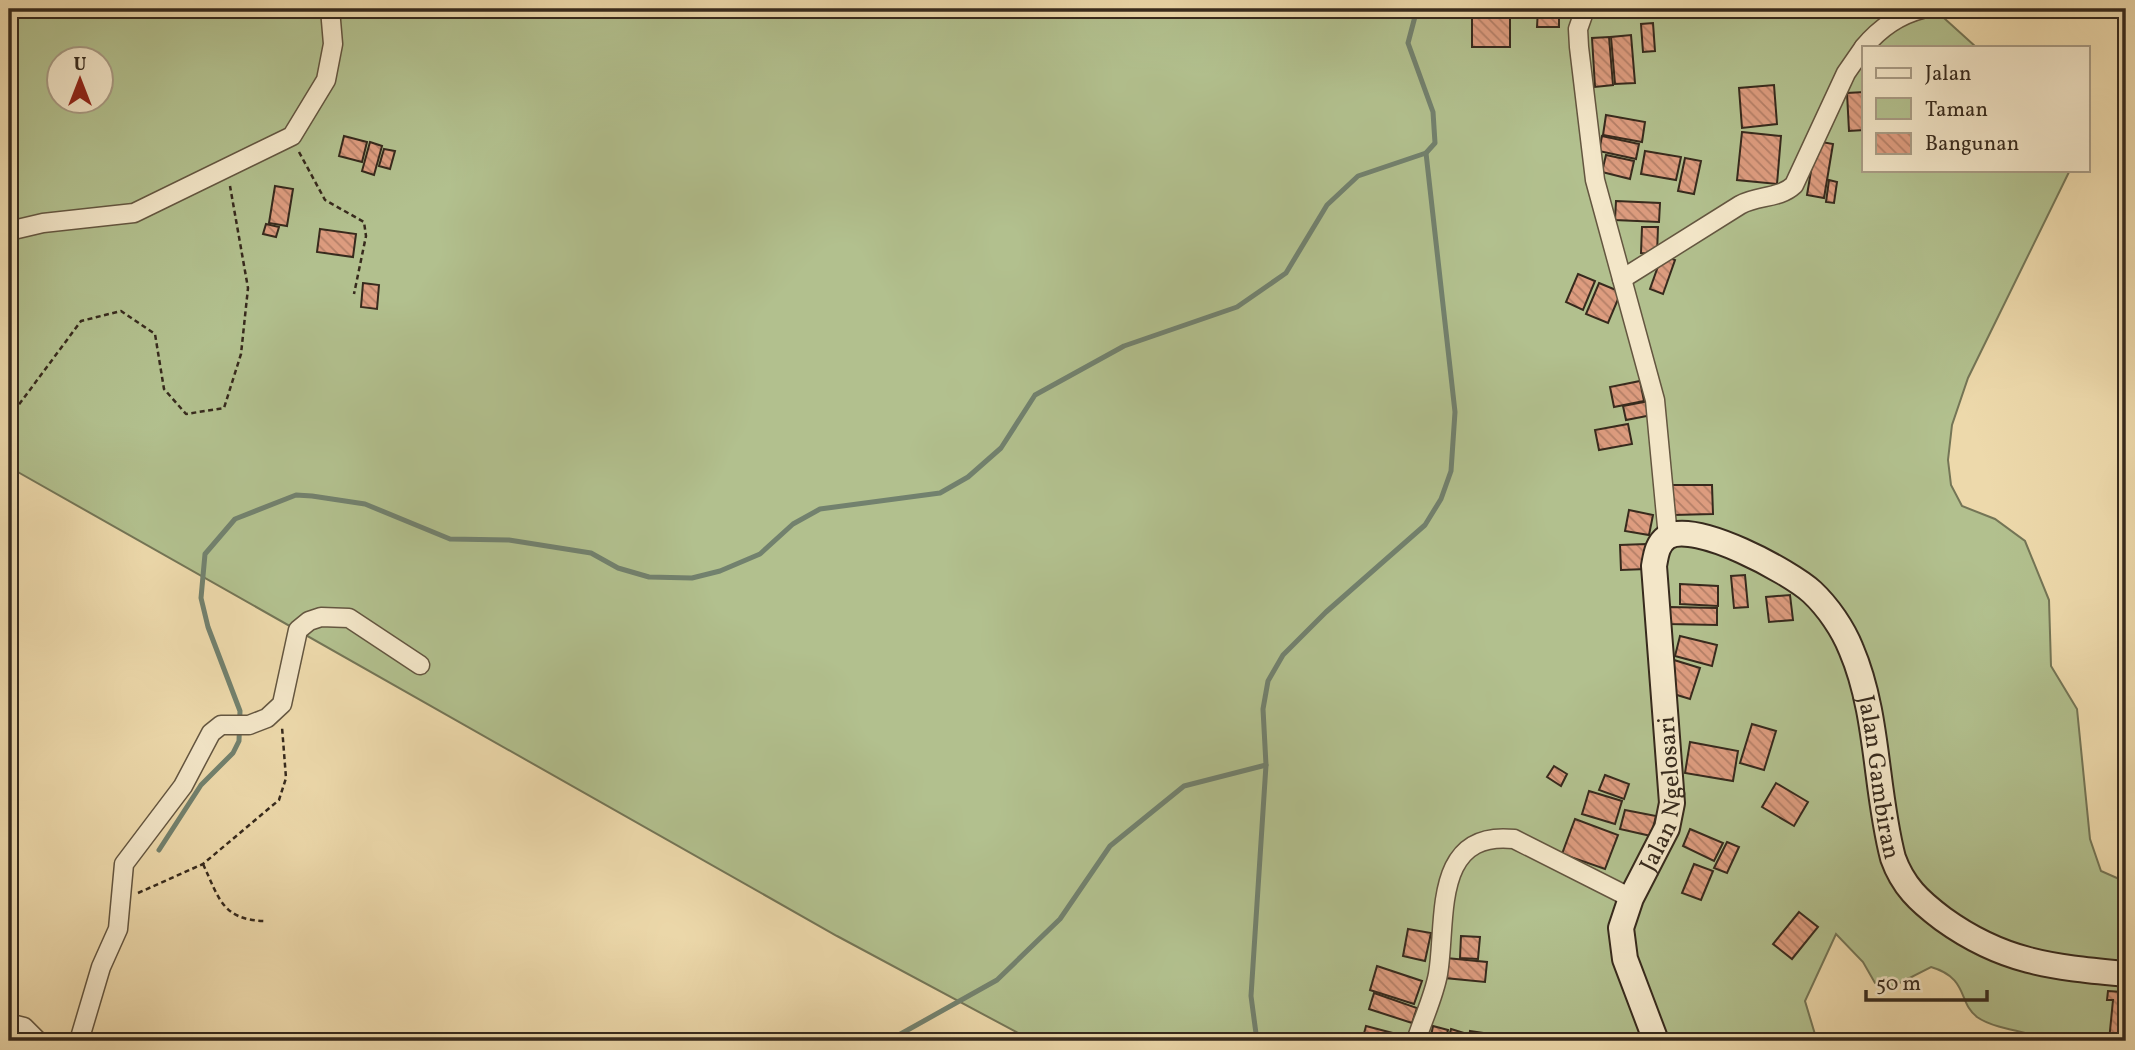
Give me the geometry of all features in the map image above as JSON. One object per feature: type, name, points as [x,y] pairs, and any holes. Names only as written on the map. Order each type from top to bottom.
[{"type":"street","points":[[9,231],[43,223],[134,213],[292,136],[327,80],[333,44],[330,9]]},
{"type":"street","points":[[1585,9],[1578,29],[1579,47],[1595,180],[1655,400],[1668,537]]},
{"type":"street","points":[[1865,46],[1902,15],[1922,9]]},
{"type":"street","points":[[1622,279],[1752,198],[1787,192],[1794,184],[1846,73],[1862,50]]},
{"type":"street","name":"Jalan Gambiran","points":[[1668,537],[1698,536],[1755,558],[1791,577],[1812,593],[1831,613],[1851,648],[1865,692],[1892,858],[1900,879],[1920,902],[1970,939],[2005,955],[2027,961],[2126,974]]},
{"type":"street","name":"Jalan Ngelosari","points":[[1656,1041],[1625,959],[1621,928],[1631,898],[1667,828],[1672,803],[1654,566],[1656,553],[1668,537]]},
{"type":"street","points":[[79,1041],[101,967],[118,929],[124,864],[183,786],[211,733],[221,725],[240,725],[275,713],[282,704],[298,631],[309,621],[334,616],[349,618],[420,665]]},
{"type":"street","points":[[1416,1041],[1437,977],[1444,888],[1469,849],[1498,837],[1514,839],[1631,898]]},
{"type":"street","points":[[9,1029],[16,1025],[24,1027],[38,1041]]},
{"type":"path","points":[[292,136],[325,200],[364,222],[366,236],[354,294]]},
{"type":"path","points":[[9,418],[81,321],[121,311],[155,334],[164,389],[186,414],[224,408],[241,354],[248,288],[227,169]]},
{"type":"path","points":[[122,900],[203,864],[279,800],[284,790],[282,729],[275,713]]},
{"type":"path","points":[[203,864],[228,910],[247,920],[265,921]]},
{"type":"green space","points":[[11,9],[1934,9],[1975,46],[1862,46],[1862,172],[2069,172],[1968,378],[1952,425],[1948,460],[1951,485],[1962,506],[1995,519],[2025,541],[2049,600],[2051,666],[2077,709],[2090,839],[2101,871],[2126,882],[2126,1041],[2066,1041],[1990,1023],[1971,1011],[1952,977],[1931,967],[1890,988],[1875,983],[1863,962],[1836,934],[1805,1001],[1817,1041],[1033,1041],[837,936],[9,467]]},
{"type":"building","points":[[1538,9],[1559,9],[1559,27],[1537,27]]},
{"type":"building","points":[[1606,9],[1640,9],[1641,18],[1606,18]]},
{"type":"building","points":[[1472,16],[1510,16],[1510,47],[1472,47]]},
{"type":"building","points":[[1653,23],[1655,51],[1643,52],[1641,24]]},
{"type":"building","points":[[1631,35],[1635,83],[1615,84],[1611,37]]},
{"type":"building","points":[[1609,37],[1613,85],[1595,87],[1592,38]]},
{"type":"building","points":[[1774,85],[1777,124],[1742,128],[1739,88]]},
{"type":"building","points":[[1862,92],[1862,130],[1849,131],[1847,93]]},
{"type":"building","points":[[1606,115],[1645,122],[1642,142],[1603,135]]},
{"type":"building","points":[[1742,132],[1781,136],[1777,184],[1737,180]]},
{"type":"building","points":[[344,136],[367,142],[362,162],[339,156]]},
{"type":"building","points":[[1602,136],[1639,144],[1636,159],[1599,151]]},
{"type":"building","points":[[1816,141],[1833,144],[1824,198],[1807,195]]},
{"type":"building","points":[[370,142],[382,146],[374,175],[362,171]]},
{"type":"building","points":[[384,149],[395,151],[390,169],[379,166]]},
{"type":"building","points":[[1645,151],[1681,157],[1676,180],[1641,174]]},
{"type":"building","points":[[1606,155],[1634,161],[1630,179],[1602,172]]},
{"type":"building","points":[[1685,158],[1701,161],[1694,194],[1678,191]]},
{"type":"building","points":[[1829,180],[1837,182],[1834,203],[1826,202]]},
{"type":"building","points":[[275,186],[293,189],[287,226],[269,223]]},
{"type":"building","points":[[1616,201],[1660,203],[1659,222],[1615,220]]},
{"type":"building","points":[[266,224],[279,227],[276,237],[263,234]]},
{"type":"building","points":[[1642,227],[1658,227],[1657,254],[1641,253]]},
{"type":"building","points":[[320,229],[356,234],[353,257],[317,252]]},
{"type":"building","points":[[1662,255],[1675,260],[1663,294],[1650,289]]},
{"type":"building","points":[[1578,274],[1595,281],[1583,310],[1566,302]]},
{"type":"building","points":[[363,283],[379,285],[377,309],[361,307]]},
{"type":"building","points":[[1599,283],[1621,292],[1608,323],[1586,314]]},
{"type":"building","points":[[1640,381],[1644,401],[1614,407],[1610,387]]},
{"type":"building","points":[[1649,401],[1652,415],[1626,420],[1623,406]]},
{"type":"building","points":[[1628,424],[1632,444],[1599,450],[1595,430]]},
{"type":"building","points":[[1672,485],[1712,485],[1713,514],[1673,515]]},
{"type":"building","points":[[1629,510],[1653,515],[1649,535],[1625,531]]},
{"type":"building","points":[[1646,544],[1646,569],[1621,570],[1620,545]]},
{"type":"building","points":[[1745,575],[1748,607],[1734,608],[1731,576]]},
{"type":"building","points":[[1680,584],[1718,586],[1718,606],[1680,604]]},
{"type":"building","points":[[1790,595],[1793,620],[1769,622],[1766,597]]},
{"type":"building","points":[[1670,607],[1717,608],[1717,625],[1669,624]]},
{"type":"building","points":[[1680,636],[1717,645],[1712,666],[1675,656]]},
{"type":"building","points":[[1674,660],[1700,668],[1690,699],[1664,691]]},
{"type":"building","points":[[1752,724],[1776,731],[1764,770],[1740,763]]},
{"type":"building","points":[[1690,742],[1738,751],[1733,781],[1685,773]]},
{"type":"building","points":[[1554,766],[1567,774],[1561,786],[1547,777]]},
{"type":"building","points":[[1605,775],[1629,784],[1624,799],[1599,790]]},
{"type":"building","points":[[1776,783],[1808,802],[1794,826],[1762,807]]},
{"type":"building","points":[[1589,791],[1622,801],[1615,824],[1582,814]]},
{"type":"building","points":[[1625,810],[1656,816],[1651,836],[1620,829]]},
{"type":"building","points":[[1575,819],[1618,835],[1605,869],[1562,854]]},
{"type":"building","points":[[1690,829],[1723,843],[1714,861],[1683,846]]},
{"type":"building","points":[[1727,842],[1739,847],[1727,873],[1714,868]]},
{"type":"building","points":[[1694,864],[1713,871],[1701,900],[1682,893]]},
{"type":"building","points":[[1799,912],[1818,927],[1792,959],[1773,944]]},
{"type":"building","points":[[1408,929],[1431,933],[1425,961],[1403,956]]},
{"type":"building","points":[[1461,936],[1480,937],[1478,959],[1460,958]]},
{"type":"building","points":[[1446,958],[1487,962],[1485,982],[1445,978]]},
{"type":"building","points":[[1377,966],[1422,981],[1414,1004],[1370,990]]},
{"type":"building","points":[[2108,991],[2121,992],[2120,997],[2126,998],[2126,1041],[2109,1041],[2113,1000],[2107,1000]]},
{"type":"building","points":[[1374,993],[1417,1008],[1412,1023],[1369,1009]]},
{"type":"building","points":[[1366,1026],[1408,1037],[1407,1041],[1362,1041]]},
{"type":"building","points":[[1433,1026],[1448,1030],[1445,1041],[1430,1041]]},
{"type":"building","points":[[1451,1029],[1467,1034],[1465,1041],[1448,1041]]},
{"type":"building","points":[[1470,1031],[1491,1034],[1490,1041],[1469,1041]]},
{"type":"waterway","points":[[159,850],[201,785],[233,753],[239,741],[240,711],[208,627],[201,598],[205,554],[235,519],[296,495],[312,496],[365,504],[450,539],[509,540],[591,553],[618,568],[649,577],[692,578],[720,571],[760,554],[793,524],[820,509],[940,493],[968,477],[1001,448],[1035,395],[1124,346],[1237,307],[1286,273],[1327,205],[1358,176],[1426,153],[1435,143],[1433,112],[1408,43],[1417,9]]},
{"type":"waterway","points":[[1257,1041],[1251,996],[1266,765],[1263,709],[1268,681],[1283,655],[1326,612],[1425,525],[1441,499],[1451,471],[1455,412],[1426,153]]},
{"type":"waterway","points":[[888,1041],[997,980],[1060,919],[1110,846],[1184,786],[1266,765]]}]
